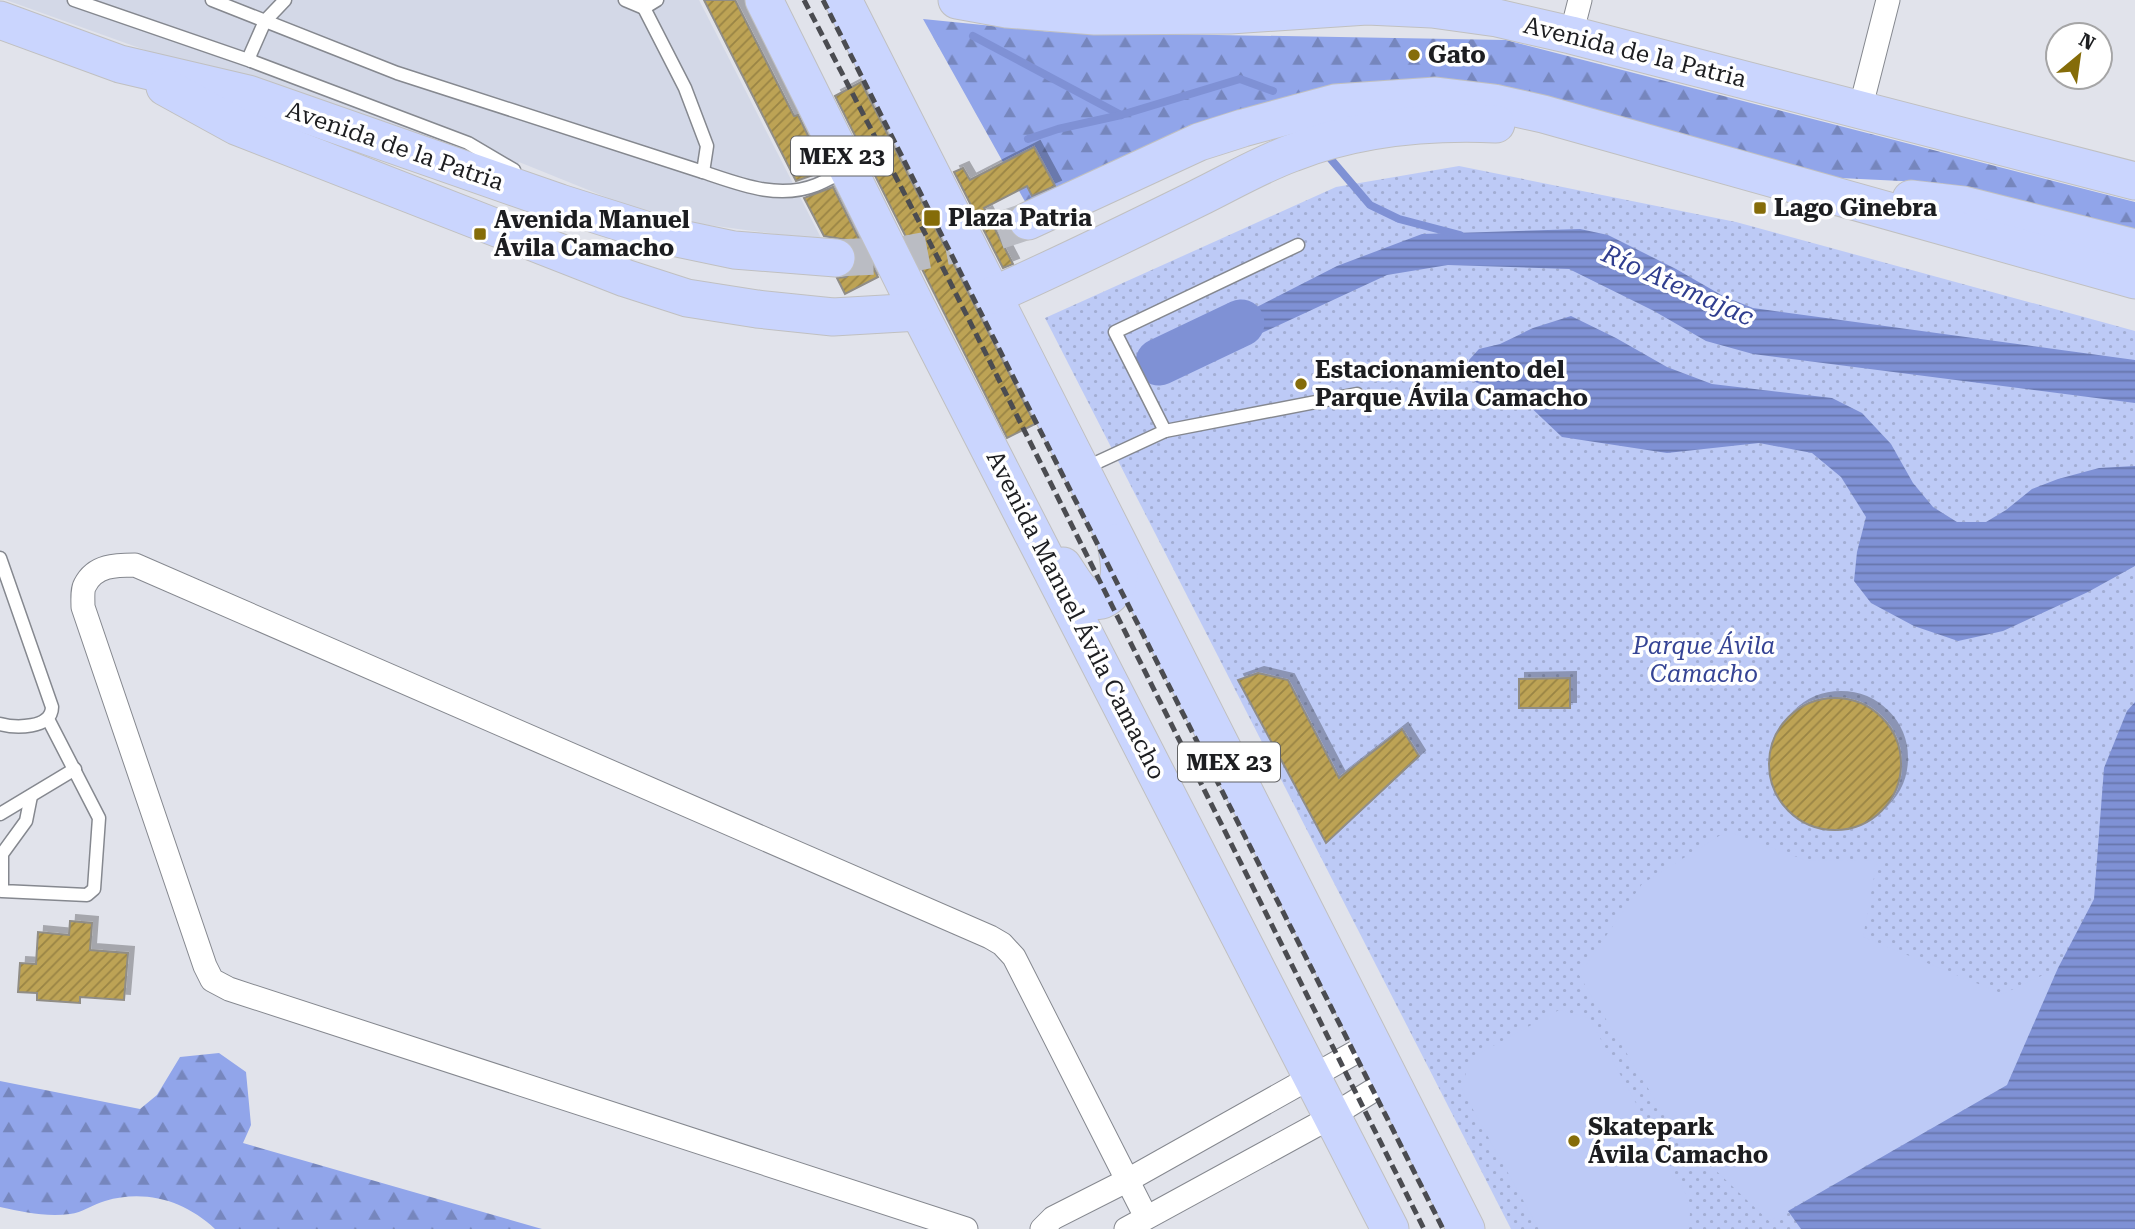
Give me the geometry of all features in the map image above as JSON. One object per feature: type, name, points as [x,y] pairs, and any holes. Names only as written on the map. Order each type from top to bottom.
[{"type":"main road","name":"Avenida Manuel Ávila Camacho","points":[[764,0],[919,312],[1390,1229]]},
{"type":"main road","name":"MEX 23","points":[[843,0],[1465,1229]]},
{"type":"main road","name":"Avenida de la Patria","points":[[957,0],[1051,14],[1150,8],[1230,15],[1367,6],[1432,9],[1497,18],[2135,181]]},
{"type":"main road","points":[[1493,0],[1571,35]]},
{"type":"main road","name":"Avenida de la Patria","points":[[0,20],[120,64],[248,94],[581,210],[658,234],[734,250],[836,258]]},
{"type":"main road","points":[[120,64],[236,126],[625,278],[687,298],[833,317],[919,312]]},
{"type":"main road","points":[[1028,221],[1199,142],[1243,128],[1335,103],[1436,96],[1494,103],[1591,128],[2135,279]]},
{"type":"main road","points":[[994,295],[1291,153],[1332,140],[1409,126],[1458,122],[1591,128]]},
{"type":"main road","points":[[1792,185],[1963,205],[2135,248]]},
{"type":"main road","points":[[1004,477],[1078,588],[1093,600],[1107,598],[1119,578],[1119,561],[1113,532]]},
{"type":"street","points":[[1571,35],[1580,0]]},
{"type":"street","points":[[1860,110],[1888,0]]},
{"type":"street","points":[[966,1229],[229,989],[212,980],[83,607],[84,586],[95,573],[113,565],[135,565],[1002,944],[1014,957],[1146,1217]]},
{"type":"street","points":[[1042,1229],[1053,1218],[1128,1180],[1372,1043]]},
{"type":"street","points":[[1126,1229],[1333,1116],[1390,1080]]},
{"type":"lane","points":[[74,0],[251,61],[468,143],[581,210]]},
{"type":"lane","points":[[212,0],[397,73],[755,189],[785,192],[814,186],[848,168]]},
{"type":"lane","points":[[251,61],[250,55],[265,21],[285,0]]},
{"type":"lane","points":[[625,0],[641,4],[657,0]]},
{"type":"lane","points":[[641,4],[685,88],[707,146],[703,172]]},
{"type":"lane","points":[[1165,430],[1115,332],[1298,245]]},
{"type":"lane","points":[[1082,470],[1165,430],[1357,394]]},
{"type":"lane","points":[[0,558],[52,707],[52,714],[48,719],[32,725],[11,727],[0,724]]},
{"type":"lane","points":[[31,796],[26,821],[2,854],[1,891],[87,895],[93,889],[99,818],[48,719]]},
{"type":"lane","points":[[0,814],[75,769]]},
{"type":"shaded area","points":[[6,0],[699,0],[821,238],[701,224],[623,204],[519,162],[512,182]]},
{"type":"green space","points":[[923,19],[1052,32],[1506,40],[2135,202],[2135,252],[2121,250],[1941,183],[1800,176],[1328,92],[1028,207]]},
{"type":"green space","name":"Parque Ávila Camacho","points":[[1459,166],[1736,222],[2135,331],[2135,1229],[1511,1229],[1045,318],[1336,187]]},
{"type":"green space","points":[[1727,831],[1805,860],[1877,861],[1863,937],[2003,994],[2058,968],[2007,1085],[1769,1221],[1674,1131],[1579,975],[1642,884]]},
{"type":"green space","name":"Skatepark Ávila Camacho","points":[[1559,1010],[1589,1018],[1686,1194],[1690,1214],[1688,1229],[1539,1229],[1461,1088],[1471,1058]]},
{"type":"green space","points":[[219,1053],[246,1072],[251,1125],[243,1143],[542,1229],[215,1229],[178,1205],[135,1196],[105,1201],[79,1212],[61,1215],[35,1214],[0,1207],[0,1081],[140,1109],[157,1095],[180,1057]]},
{"type":"water","points":[[1580,229],[1608,235],[1723,296],[1753,308],[2135,360],[2135,403],[1753,354],[1706,341],[1654,311],[1569,269],[1448,265],[1387,275],[1197,363],[1182,352],[1188,342],[1337,266],[1422,234]]},
{"type":"water","points":[[1571,316],[1667,367],[1712,384],[1832,398],[1862,413],[1891,444],[1913,483],[1933,507],[1957,522],[1986,522],[2032,489],[2058,479],[2099,468],[2135,466],[2135,566],[2088,592],[2003,631],[1958,641],[1914,626],[1871,603],[1854,581],[1857,552],[1866,517],[1841,477],[1812,453],[1759,443],[1667,453],[1562,437],[1524,401],[1470,380],[1469,360],[1479,349],[1500,344],[1533,328]]},
{"type":"water","points":[[2135,702],[2135,1229],[1801,1229],[1788,1211],[2007,1085],[2058,968],[2094,899],[2104,768],[2127,711]]},
{"type":"building","points":[[704,0],[735,0],[794,116],[798,115],[825,171],[796,181]]},
{"type":"building","points":[[861,82],[1035,424],[1007,438],[835,96]]},
{"type":"building","points":[[1034,147],[1055,186],[1032,196],[1027,186],[984,208],[1013,264],[1003,268],[954,172],[963,168],[970,180]]},
{"type":"building","points":[[833,187],[878,277],[845,294],[837,278],[846,277],[854,269],[857,260],[855,250],[847,240],[824,236],[804,198]]},
{"type":"building","points":[[1258,673],[1288,680],[1339,778],[1402,729],[1419,756],[1326,843],[1238,680]]},
{"type":"building","points":[[1570,678],[1570,708],[1519,708],[1519,679]]},
{"type":"building","points":[[1835,698],[1860,703],[1882,717],[1896,739],[1901,764],[1896,789],[1882,811],[1860,825],[1835,830],[1810,825],[1788,811],[1774,789],[1769,764],[1774,739],[1788,717],[1810,703]]},
{"type":"building","points":[[70,921],[92,923],[90,950],[128,953],[124,1000],[80,997],[80,1003],[37,1000],[37,993],[18,992],[20,963],[36,964],[38,932],[69,935]]},
{"type":"waterway","points":[[973,36],[1121,115]]},
{"type":"waterway","points":[[1028,139],[1058,129],[1121,115],[1240,79],[1273,91]]},
{"type":"waterway","points":[[1329,157],[1370,205],[1399,219],[1460,235]]},
{"type":"waterway","name":"Río Atemajac","points":[[1159,362],[1241,323]]},
{"type":"tunnel","points":[[836,258],[902,255],[959,244],[1028,221]]},
{"type":"railway","points":[[804,0],[943,268],[1424,1229]]},
{"type":"railway","points":[[823,0],[1443,1229]]},
{"type":"place","name":"Gato","points":[[1414,55]]},
{"type":"place","name":"Lago Ginebra","points":[[1760,208]]},
{"type":"place","name":"Plaza Patria","points":[[932,218]]},
{"type":"place","name":"Avenida Manuel Ávila Camacho","points":[[480,234]]},
{"type":"place","name":"Estacionamiento del Parque Ávila Camacho","points":[[1301,384]]},
{"type":"place","name":"Skatepark Ávila Camacho","points":[[1574,1141]]}]
